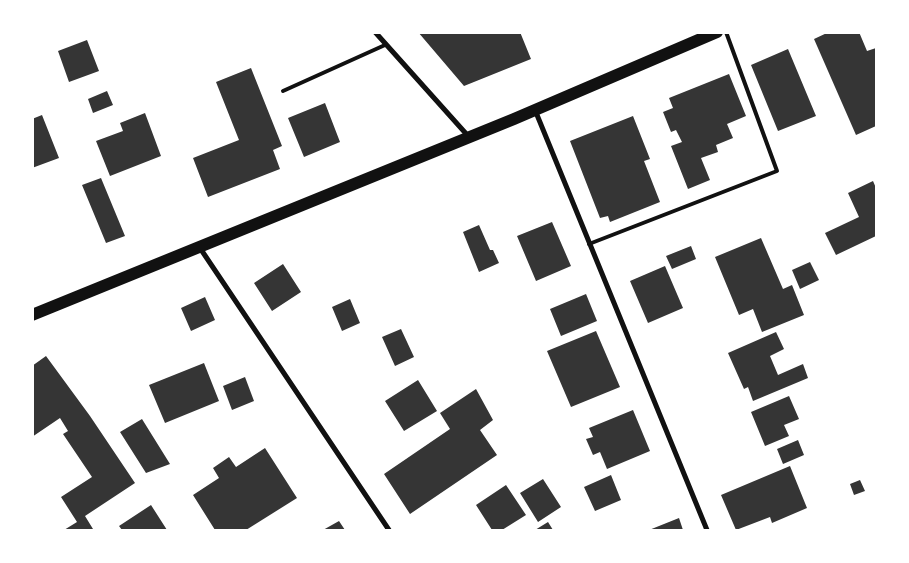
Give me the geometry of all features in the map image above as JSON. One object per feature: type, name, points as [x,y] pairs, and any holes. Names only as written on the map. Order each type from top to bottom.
[{"type":"main road","points":[[32,315],[469,138],[717,32]]},
{"type":"street","points":[[374,32],[469,138]]},
{"type":"street","points":[[534,110],[610,299],[707,530]]},
{"type":"street","points":[[199,247],[389,530]]},
{"type":"lane","points":[[588,244],[777,171],[726,32]]},
{"type":"lane","points":[[283,91],[384,45]]},
{"type":"building","points":[[418,32],[520,32],[531,59],[464,86]]},
{"type":"building","points":[[829,32],[859,32],[867,51],[876,48],[876,126],[856,135],[814,39]]},
{"type":"building","points":[[87,40],[99,71],[69,82],[58,51]]},
{"type":"building","points":[[788,49],[816,116],[778,131],[751,65]]},
{"type":"building","points":[[251,68],[282,146],[273,150],[280,169],[208,197],[193,158],[239,140],[216,82]]},
{"type":"building","points":[[729,74],[746,116],[727,124],[733,138],[716,145],[718,152],[701,158],[710,180],[688,189],[671,146],[682,142],[676,130],[671,132],[663,112],[673,108],[669,98]]},
{"type":"building","points":[[107,91],[113,105],[93,113],[88,99]]},
{"type":"building","points":[[325,103],[340,142],[304,157],[288,118]]},
{"type":"building","points":[[145,113],[161,156],[110,176],[96,141],[123,131],[120,123]]},
{"type":"building","points":[[42,115],[59,158],[32,168],[32,119]]},
{"type":"building","points":[[633,116],[650,159],[644,161],[660,202],[610,222],[608,216],[600,218],[570,141]]},
{"type":"building","points":[[101,178],[125,236],[106,243],[82,185]]},
{"type":"building","points":[[873,181],[876,188],[876,236],[836,255],[825,233],[859,217],[848,193]]},
{"type":"building","points":[[552,222],[571,266],[536,281],[517,236]]},
{"type":"building","points":[[479,225],[490,250],[493,250],[499,263],[479,272],[463,232]]},
{"type":"building","points":[[761,238],[783,289],[792,285],[804,315],[762,332],[753,309],[739,315],[715,257]]},
{"type":"building","points":[[691,246],[696,259],[672,269],[666,256]]},
{"type":"building","points":[[810,262],[819,280],[800,289],[792,270]]},
{"type":"building","points":[[283,264],[301,292],[272,311],[254,283]]},
{"type":"building","points":[[665,266],[683,308],[648,323],[630,281]]},
{"type":"building","points":[[586,294],[597,321],[561,336],[550,309]]},
{"type":"building","points":[[205,297],[215,320],[191,331],[181,308]]},
{"type":"building","points":[[350,299],[360,323],[342,331],[332,307]]},
{"type":"building","points":[[401,329],[414,357],[395,366],[382,337]]},
{"type":"building","points":[[596,331],[620,387],[571,407],[547,351]]},
{"type":"building","points":[[776,332],[784,349],[770,356],[778,375],[803,364],[808,378],[753,401],[748,387],[744,389],[728,353]]},
{"type":"building","points":[[46,356],[90,416],[135,483],[85,516],[93,529],[91,530],[64,530],[77,522],[61,497],[92,477],[63,434],[68,431],[60,418],[32,437],[32,366]]},
{"type":"building","points":[[204,363],[219,401],[165,423],[149,385]]},
{"type":"building","points":[[245,377],[254,401],[232,410],[223,386]]},
{"type":"building","points":[[418,380],[437,411],[404,431],[385,401]]},
{"type":"building","points":[[476,389],[493,420],[480,430],[497,455],[410,514],[384,474],[450,429],[440,413]]},
{"type":"building","points":[[789,396],[799,419],[784,425],[789,436],[765,446],[751,412]]},
{"type":"building","points":[[633,410],[650,451],[607,469],[600,452],[593,455],[586,439],[593,437],[589,428]]},
{"type":"building","points":[[142,419],[170,464],[146,473],[120,432]]},
{"type":"building","points":[[798,440],[804,455],[783,464],[777,449]]},
{"type":"building","points":[[265,448],[297,498],[246,530],[215,530],[193,495],[219,478],[213,468],[229,457],[236,467]]},
{"type":"building","points":[[790,466],[807,508],[772,523],[770,517],[736,530],[721,495]]},
{"type":"building","points":[[611,475],[621,500],[595,511],[584,487]]},
{"type":"building","points":[[543,479],[561,507],[538,522],[520,493]]},
{"type":"building","points":[[860,480],[865,491],[854,495],[850,484]]},
{"type":"building","points":[[506,485],[526,515],[502,530],[492,530],[476,505]]},
{"type":"building","points":[[151,505],[167,530],[122,530],[119,526]]},
{"type":"building","points":[[679,518],[683,530],[649,530]]},
{"type":"building","points":[[339,521],[345,530],[323,530]]},
{"type":"building","points":[[548,522],[553,530],[535,530]]}]
